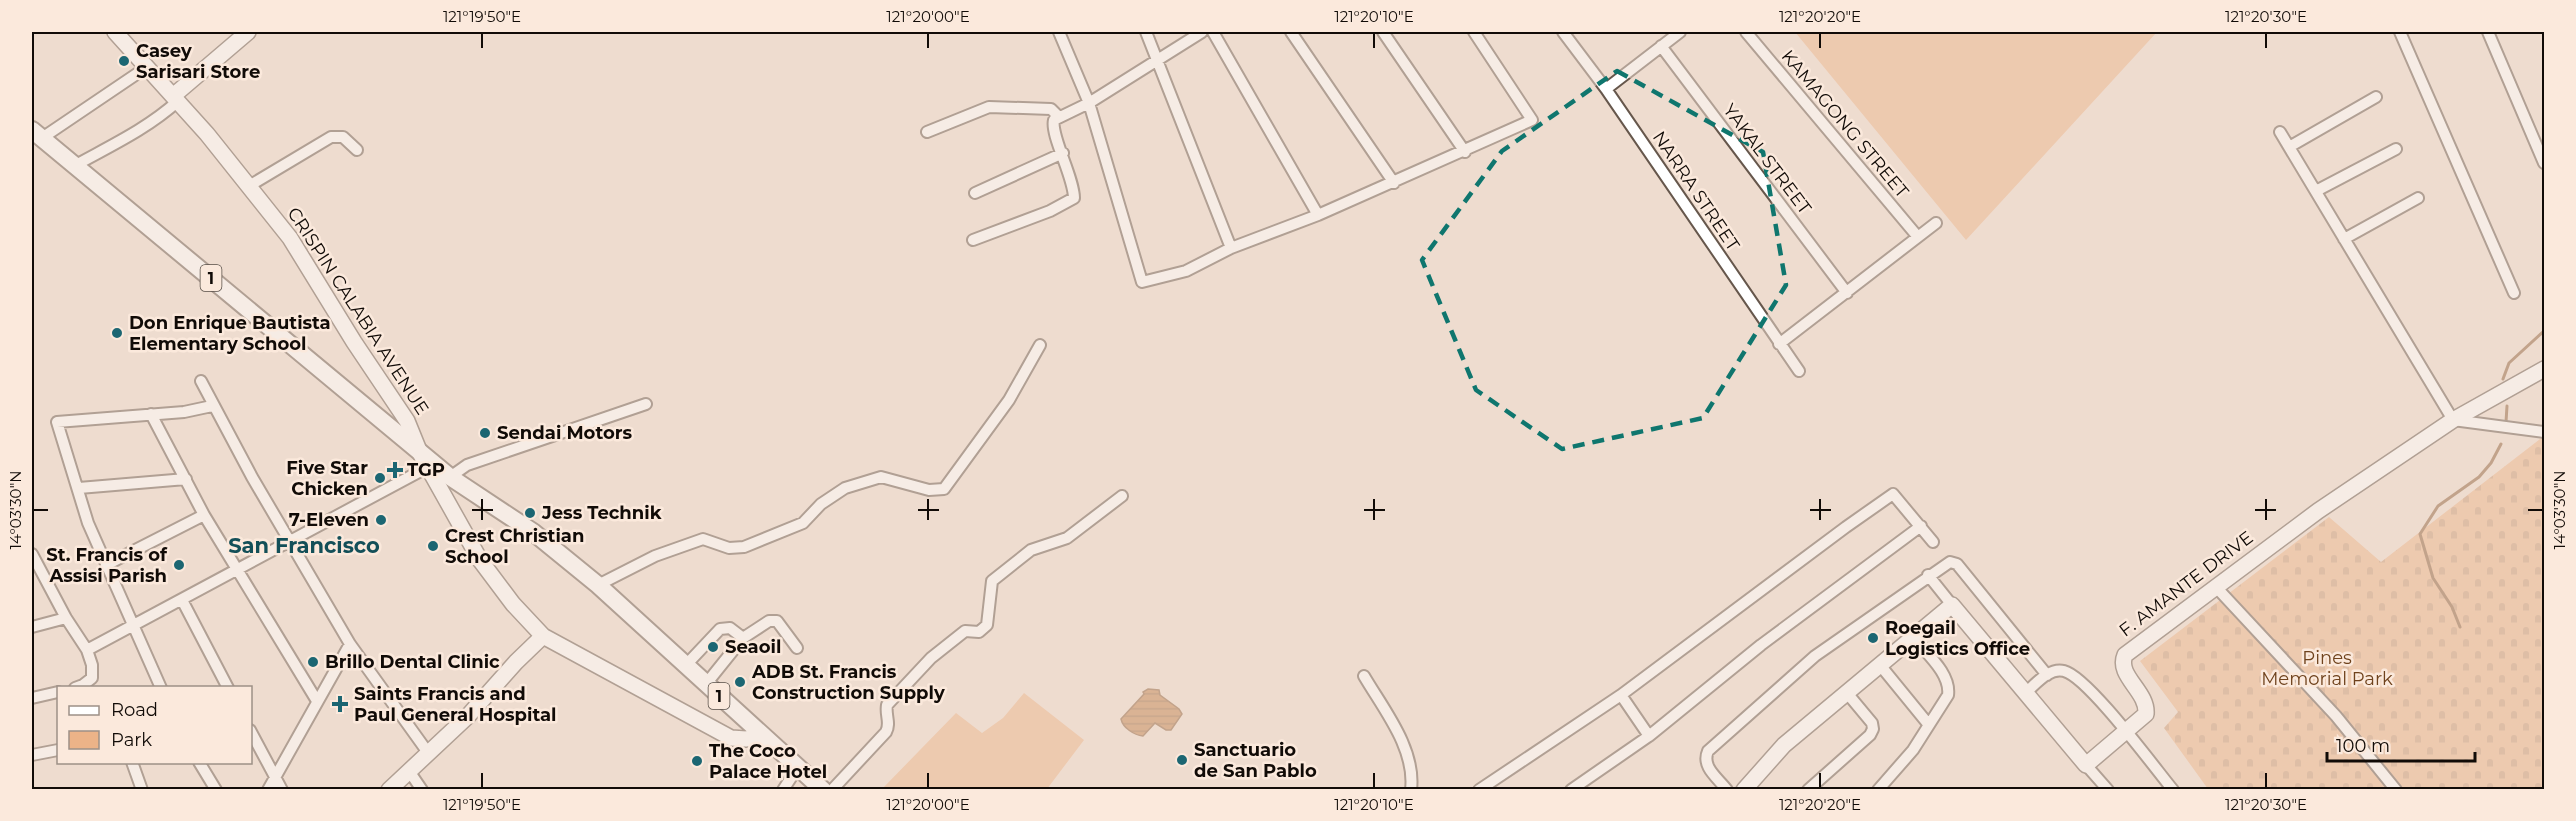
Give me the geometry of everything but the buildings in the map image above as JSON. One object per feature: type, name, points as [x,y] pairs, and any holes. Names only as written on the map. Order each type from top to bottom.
[{"type":"main road","name":"1","points":[[37,134],[424,460],[532,532],[598,585],[823,789]]},
{"type":"street","name":"CRISPIN CALABIA AVENUE","points":[[115,32],[176,99],[290,237],[354,342],[407,421],[424,460],[480,560],[513,604],[543,636],[731,738],[746,739],[762,735]]},
{"type":"street","points":[[74,166],[161,116],[176,99],[248,32]]},
{"type":"street","points":[[1059,32],[1089,102],[1142,282],[1186,271],[1231,248],[1394,183],[1532,120],[1474,32]]},
{"type":"street","points":[[1146,32],[1231,248]]},
{"type":"street","points":[[973,240],[1050,211],[1074,198],[1063,153],[1053,126],[1054,120],[1089,102],[1202,32]]},
{"type":"street","points":[[1213,32],[1318,215]]},
{"type":"street","points":[[1291,32],[1394,183]]},
{"type":"street","points":[[1383,32],[1465,152]]},
{"type":"street","name":"NARRA STREET","points":[[1563,32],[1606,89],[1799,371]]},
{"type":"street","points":[[1606,89],[1680,32]]},
{"type":"street","name":"KAMAGONG STREET","points":[[1746,32],[1918,237]]},
{"type":"street","points":[[2400,32],[2514,293]]},
{"type":"street","points":[[2488,32],[2544,163]]},
{"type":"street","name":"YAKAL STREET","points":[[1661,46],[1847,293]]},
{"type":"street","points":[[37,134],[147,67]]},
{"type":"street","points":[[2289,147],[2376,97]]},
{"type":"street","points":[[927,132],[989,107],[1051,109],[1059,117]]},
{"type":"street","points":[[2280,132],[2454,420],[2544,432]]},
{"type":"street","points":[[249,186],[331,137],[343,137],[357,150]]},
{"type":"street","points":[[2316,191],[2396,149]]},
{"type":"street","points":[[975,193],[1063,153]]},
{"type":"street","points":[[2344,238],[2418,198]]},
{"type":"street","points":[[1779,344],[1936,223]]},
{"type":"street","points":[[598,585],[655,556],[703,539],[729,548],[744,547],[803,523],[821,504],[845,488],[881,477],[928,490],[944,489],[1009,400],[1040,345]]},
{"type":"street","name":"F. AMANTE DRIVE","points":[[2086,765],[2146,714],[2147,706],[2143,696],[2124,669],[2122,662],[2125,655],[2318,511],[2454,420],[2544,369]]},
{"type":"street","points":[[201,381],[212,406],[350,644],[429,754]]},
{"type":"street","points":[[450,477],[467,465],[646,404]]},
{"type":"street","points":[[161,686],[88,523],[57,422],[184,412],[212,406]]},
{"type":"street","points":[[152,414],[204,515],[239,569],[317,701]]},
{"type":"street","points":[[87,650],[290,542],[424,460]]},
{"type":"street","points":[[79,488],[186,479]]},
{"type":"street","points":[[1479,789],[1622,695],[1893,494],[1933,542]]},
{"type":"street","points":[[832,789],[886,732],[889,722],[885,712],[887,705],[916,674],[945,645],[965,631],[979,632],[987,625],[992,581],[1031,550],[1067,538],[1122,496]]},
{"type":"street","points":[[106,565],[204,515]]},
{"type":"street","points":[[1571,789],[1649,736],[1761,645],[1921,526]]},
{"type":"street","points":[[32,554],[66,618],[87,650],[92,665],[92,678],[79,686]]},
{"type":"street","points":[[1727,789],[1706,765],[1705,758],[1708,751],[1815,656],[1928,575],[1950,562],[1957,564],[2047,675]]},
{"type":"street","points":[[1928,575],[2108,789]]},
{"type":"street","points":[[2216,587],[2336,716],[2396,789]]},
{"type":"street","points":[[182,600],[227,686]]},
{"type":"street","points":[[1744,789],[1784,745],[1952,605]]},
{"type":"street","points":[[32,627],[66,618]]},
{"type":"street","points":[[706,684],[743,638],[770,621],[777,621],[797,648]]},
{"type":"street","points":[[686,665],[720,629],[730,628],[743,638]]},
{"type":"street","points":[[389,789],[429,754],[543,636]]},
{"type":"street","points":[[1878,789],[1913,750],[1948,695],[1949,686],[1946,677],[1914,638]]},
{"type":"street","points":[[268,789],[350,644]]},
{"type":"street","points":[[1880,665],[1929,725]]},
{"type":"street","points":[[2025,693],[2047,675],[2058,671],[2065,671],[2073,676],[2093,693],[2173,789]]},
{"type":"street","points":[[1364,676],[1401,739],[1413,775],[1411,789]]},
{"type":"street","points":[[32,698],[57,692]]},
{"type":"street","points":[[1808,789],[1870,735],[1873,729],[1872,723],[1846,693]]},
{"type":"street","points":[[1622,695],[1649,736]]},
{"type":"street","points":[[252,734],[282,789]]},
{"type":"street","points":[[32,755],[57,750]]},
{"type":"street","points":[[133,764],[142,789]]},
{"type":"street","points":[[200,764],[216,789]]},
{"type":"street","points":[[783,789],[798,767]]},
{"type":"street","points":[[409,771],[422,789]]},
{"type":"highlighted area","points":[[1617,71],[1763,152],[1786,285],[1703,418],[1562,449],[1476,390],[1422,260],[1502,151]]},
{"type":"green space","points":[[1795,32],[2157,32],[1966,240]]},
{"type":"green space","name":"Pines Memorial Park","points":[[2544,436],[2544,789],[2208,789],[2164,728],[2178,712],[2140,661],[2329,517],[2381,562]]},
{"type":"green space","points":[[1024,693],[1084,740],[1047,789],[882,789],[956,713],[982,733],[1003,718]]},
{"type":"shaded area","points":[[1148,689],[1159,690],[1160,695],[1179,709],[1182,714],[1171,730],[1166,730],[1155,723],[1143,736],[1129,731],[1121,719]]},
{"type":"waterway","points":[[2503,379],[2509,363],[2544,331]]},
{"type":"waterway","points":[[2506,422],[2507,406]]},
{"type":"waterway","points":[[2460,627],[2452,607],[2433,578],[2420,534],[2438,506],[2479,477],[2491,463],[2501,444]]},
{"type":"place","name":"Casey Sarisari Store","points":[[124,61]]},
{"type":"place","name":"Don Enrique Bautista Elementary School","points":[[117,333]]},
{"type":"place","name":"Sendai Motors","points":[[485,433]]},
{"type":"place","name":"TGP","points":[[395,470]]},
{"type":"place","name":"Five Star Chicken","points":[[380,478]]},
{"type":"place","name":"Jess Technik","points":[[530,513]]},
{"type":"place","name":"7-Eleven","points":[[381,520]]},
{"type":"place","name":"Crest Christian School","points":[[433,546]]},
{"type":"place","name":"St. Francis of Assisi Parish","points":[[179,565]]},
{"type":"place","name":"Roegail Logistics Office","points":[[1873,638]]},
{"type":"place","name":"Seaoil","points":[[713,647]]},
{"type":"place","name":"Brillo Dental Clinic","points":[[313,662]]},
{"type":"place","name":"ADB St. Francis Construction Supply","points":[[740,682]]},
{"type":"place","name":"Saints Francis and Paul General Hospital","points":[[340,704]]},
{"type":"place","name":"Sanctuario de San Pablo","points":[[1182,760]]},
{"type":"place","name":"The Coco Palace Hotel","points":[[697,761]]},
{"type":"district","name":"San Francisco","points":[[304,545]]}]
